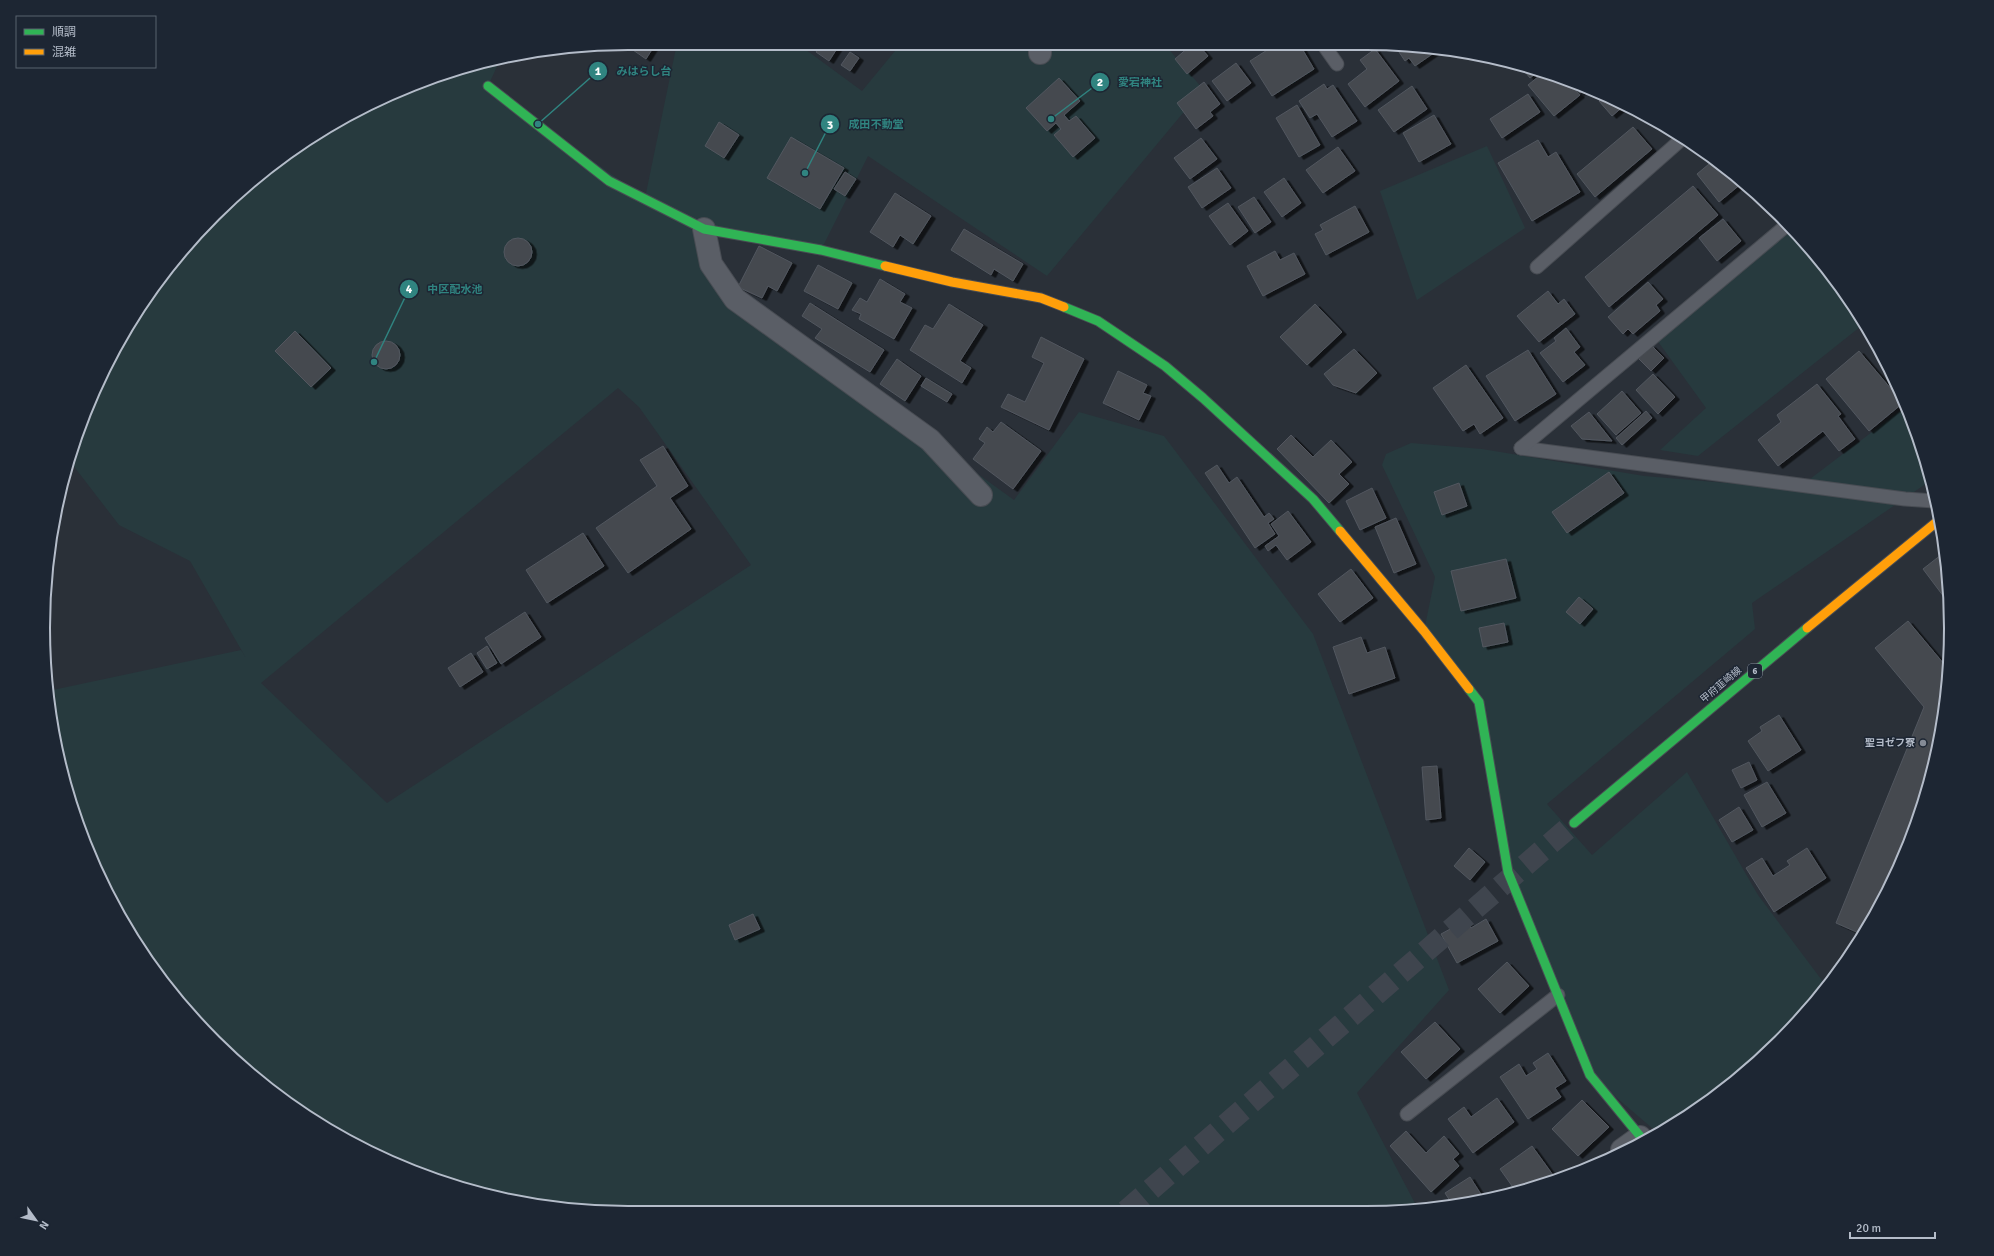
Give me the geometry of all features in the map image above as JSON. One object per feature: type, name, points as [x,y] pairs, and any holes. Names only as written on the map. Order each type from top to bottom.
[{"type":"street","points":[[488,86],[609,181],[704,229],[821,250],[952,282],[1040,298],[1098,321],[1165,366],[1203,398],[1313,499],[1424,631],[1479,702],[1508,872],[1590,1075],[1640,1137]]},
{"type":"street","points":[[704,229],[711,264],[735,299],[930,440],[981,495]]},
{"type":"street","name":"甲府韮崎線","points":[[1574,823],[1878,568],[1934,524]]},
{"type":"lane","points":[[1328,50],[1337,64]]},
{"type":"lane","points":[[1537,267],[1679,142]]},
{"type":"lane","points":[[1783,228],[1521,448],[1897,498],[1930,501]]},
{"type":"lane","points":[[1407,1114],[1558,995]]},
{"type":"green space","points":[[676,50],[806,50],[862,91],[896,50],[1169,50],[1203,89],[1047,276],[868,156],[821,250],[704,229],[735,299],[1014,500],[1079,412],[1164,436],[1313,634],[1449,990],[1357,1093],[1415,1204],[1366,1206],[628,1206],[590,1205],[515,1195],[442,1175],[407,1162],[339,1129],[276,1087],[219,1037],[193,1009],[169,980],[127,917],[94,849],[70,778],[61,741],[54,690],[241,650],[246,658],[190,561],[119,525],[74,466],[81,442],[94,407],[110,372],[127,339],[147,307],[169,276],[193,247],[219,219],[247,193],[276,169],[339,127],[407,94],[442,81],[498,65],[488,86],[645,198]],"holes":[[[618,388],[639,407],[751,565],[387,803],[261,683]]]},
{"type":"green space","points":[[1487,146],[1525,228],[1417,300],[1380,191]]},
{"type":"green space","points":[[1783,228],[1825,276],[1860,327],[1698,456],[1660,450],[1706,408],[1654,336]]},
{"type":"green space","points":[[1901,410],[1913,442],[1925,484],[1752,603],[1755,629],[1547,804],[1592,855],[1687,772],[1758,895],[1823,982],[1775,1037],[1747,1063],[1718,1087],[1654,1130],[1590,1075],[1508,872],[1479,702],[1424,631],[1435,577],[1382,465],[1386,454],[1411,443],[1482,449],[1644,476],[1892,497],[1802,485]]},
{"type":"building","points":[[633,50],[652,50],[646,59]]},
{"type":"building","points":[[818,50],[836,50],[829,61],[816,52]]},
{"type":"building","points":[[1185,50],[1203,50],[1208,56],[1187,74],[1175,59]]},
{"type":"building","points":[[1267,50],[1303,50],[1314,69],[1272,96],[1250,61]]},
{"type":"building","points":[[1373,50],[1376,50],[1399,81],[1365,107],[1348,84],[1367,69],[1360,60]]},
{"type":"building","points":[[1398,51],[1432,54],[1415,66],[1409,58],[1405,61]]},
{"type":"building","points":[[850,52],[859,58],[850,71],[841,65]]},
{"type":"building","points":[[1236,63],[1251,83],[1227,101],[1212,81]]},
{"type":"building","points":[[1526,73],[1533,75],[1530,78]]},
{"type":"building","points":[[1538,77],[1575,90],[1580,95],[1554,116],[1528,85]]},
{"type":"building","points":[[1059,78],[1080,101],[1064,115],[1069,121],[1076,116],[1095,138],[1073,157],[1054,135],[1061,129],[1056,123],[1047,131],[1026,108]]},
{"type":"building","points":[[1204,82],[1220,104],[1210,112],[1213,116],[1196,129],[1177,103]]},
{"type":"building","points":[[1324,84],[1327,89],[1333,85],[1357,121],[1332,137],[1317,114],[1310,118],[1299,101]]},
{"type":"building","points":[[1412,86],[1427,109],[1394,132],[1378,110]]},
{"type":"building","points":[[1528,94],[1540,112],[1502,138],[1490,119]]},
{"type":"building","points":[[1600,100],[1620,109],[1612,116],[1599,101]]},
{"type":"building","points":[[1297,105],[1320,145],[1299,157],[1276,118]]},
{"type":"building","points":[[1434,115],[1451,144],[1419,162],[1403,133]]},
{"type":"building","points":[[719,122],[739,135],[724,158],[705,146]]},
{"type":"building","points":[[1633,127],[1652,149],[1595,197],[1577,174]]},
{"type":"building","points":[[791,137],[844,168],[820,209],[767,178]]},
{"type":"building","points":[[1201,138],[1217,159],[1190,179],[1174,158]]},
{"type":"building","points":[[1538,140],[1548,157],[1556,152],[1580,192],[1532,221],[1498,163]]},
{"type":"building","points":[[1338,147],[1355,171],[1323,193],[1306,170]]},
{"type":"building","points":[[1710,163],[1738,186],[1719,202],[1697,174]]},
{"type":"building","points":[[1217,168],[1231,188],[1202,208],[1188,187]]},
{"type":"building","points":[[845,172],[856,179],[845,196],[834,189]]},
{"type":"building","points":[[1284,178],[1301,203],[1282,217],[1264,192]]},
{"type":"building","points":[[1693,186],[1718,215],[1609,307],[1585,277]]},
{"type":"building","points":[[895,193],[931,216],[913,244],[900,235],[893,247],[870,232]]},
{"type":"building","points":[[1254,197],[1271,222],[1255,233],[1238,207]]},
{"type":"building","points":[[1228,203],[1248,231],[1230,245],[1209,216]]},
{"type":"building","points":[[1355,206],[1369,232],[1326,255],[1315,234],[1323,230],[1320,225]]},
{"type":"building","points":[[1723,219],[1741,241],[1717,261],[1699,238]]},
{"type":"building","points":[[964,229],[1023,264],[1013,281],[994,269],[991,275],[951,250]]},
{"type":"building","points":[[518,238],[528,242],[532,252],[528,262],[518,266],[508,262],[504,252],[508,242]]},
{"type":"building","points":[[759,246],[792,263],[777,291],[768,286],[762,298],[738,287]]},
{"type":"building","points":[[1275,251],[1280,260],[1294,253],[1305,274],[1263,296],[1247,266]]},
{"type":"building","points":[[818,265],[852,283],[838,309],[804,291]]},
{"type":"building","points":[[880,279],[905,294],[900,302],[912,308],[894,339],[859,319],[861,314],[852,310],[860,298],[867,302]]},
{"type":"building","points":[[1648,282],[1663,299],[1656,305],[1660,311],[1633,334],[1628,329],[1623,334],[1608,317]]},
{"type":"building","points":[[1548,291],[1558,304],[1564,299],[1575,314],[1539,342],[1517,316]]},
{"type":"building","points":[[810,303],[884,350],[870,372],[815,338],[822,329],[802,316]]},
{"type":"building","points":[[949,304],[983,325],[960,361],[971,368],[962,383],[910,350],[925,325],[933,329]]},
{"type":"building","points":[[1315,304],[1342,332],[1307,365],[1280,337]]},
{"type":"building","points":[[1566,328],[1580,347],[1574,352],[1585,365],[1563,382],[1540,353],[1556,341],[1554,338]]},
{"type":"building","points":[[295,331],[331,368],[311,387],[275,351]]},
{"type":"building","points":[[1041,337],[1084,359],[1049,430],[1001,407],[1008,394],[1025,402],[1044,363],[1032,357]]},
{"type":"building","points":[[386,341],[396,345],[400,355],[396,365],[386,369],[376,365],[372,355],[376,345]]},
{"type":"building","points":[[1651,345],[1664,358],[1651,371],[1638,358]]},
{"type":"building","points":[[1354,349],[1377,373],[1356,393],[1333,385],[1324,374]]},
{"type":"building","points":[[1528,350],[1556,394],[1515,421],[1486,376]]},
{"type":"building","points":[[1859,351],[1892,391],[1899,406],[1869,431],[1826,379]]},
{"type":"building","points":[[897,359],[921,376],[905,401],[880,384]]},
{"type":"building","points":[[1466,365],[1503,418],[1480,434],[1474,424],[1463,431],[1433,388]]},
{"type":"building","points":[[1118,371],[1147,385],[1143,393],[1151,396],[1139,420],[1103,403]]},
{"type":"building","points":[[1653,374],[1675,397],[1658,414],[1636,390]]},
{"type":"building","points":[[926,378],[952,394],[947,402],[921,386]]},
{"type":"building","points":[[1817,384],[1841,414],[1838,416],[1855,439],[1839,451],[1823,431],[1778,466],[1758,440],[1781,422],[1777,415]]},
{"type":"building","points":[[1622,391],[1641,413],[1616,435],[1597,414]]},
{"type":"building","points":[[1646,411],[1652,418],[1622,445],[1616,438]]},
{"type":"building","points":[[1589,412],[1612,441],[1582,439],[1571,426]]},
{"type":"building","points":[[1001,422],[1041,451],[1013,489],[973,459],[985,443],[979,439],[987,427],[993,432]]},
{"type":"building","points":[[1291,435],[1313,457],[1331,440],[1352,462],[1339,474],[1349,484],[1329,503],[1277,449]]},
{"type":"building","points":[[663,446],[688,486],[670,498],[691,529],[628,573],[596,528],[657,486],[640,460]]},
{"type":"building","points":[[1217,465],[1229,483],[1237,477],[1264,517],[1269,513],[1274,519],[1268,523],[1275,534],[1255,548],[1205,473]]},
{"type":"building","points":[[1609,472],[1624,493],[1567,533],[1552,512]]},
{"type":"building","points":[[1459,483],[1467,506],[1442,515],[1434,492]]},
{"type":"building","points":[[1372,488],[1386,518],[1360,530],[1346,501]]},
{"type":"building","points":[[1288,511],[1311,542],[1287,560],[1276,545],[1268,551],[1265,546],[1279,536],[1271,524]]},
{"type":"building","points":[[1396,518],[1416,564],[1394,573],[1375,527]]},
{"type":"building","points":[[583,533],[604,566],[547,603],[526,570]]},
{"type":"building","points":[[1939,556],[1943,596],[1923,569]]},
{"type":"building","points":[[1506,559],[1516,598],[1461,611],[1451,571]]},
{"type":"building","points":[[1351,569],[1373,598],[1340,622],[1318,594]]},
{"type":"building","points":[[1579,597],[1593,609],[1580,624],[1566,612]]},
{"type":"building","points":[[525,612],[541,637],[501,664],[485,638]]},
{"type":"building","name":"聖ヨゼフ寮","points":[[1908,621],[1943,663],[1943,666],[1933,741],[1913,814],[1900,849],[1884,884],[1857,932],[1836,923],[1924,707],[1875,648]]},
{"type":"building","points":[[1504,623],[1508,642],[1483,647],[1479,628]]},
{"type":"building","points":[[1361,637],[1367,653],[1385,647],[1395,678],[1349,694],[1333,647]]},
{"type":"building","points":[[487,646],[497,663],[487,669],[477,653]]},
{"type":"building","points":[[471,653],[483,672],[460,687],[448,668]]},
{"type":"building","points":[[1779,715],[1801,750],[1768,771],[1748,741],[1762,731],[1760,727]]},
{"type":"building","points":[[1749,762],[1757,780],[1741,788],[1732,770]]},
{"type":"building","points":[[1437,766],[1441,818],[1426,820],[1422,767]]},
{"type":"building","points":[[1767,782],[1786,813],[1762,827],[1744,795]]},
{"type":"building","points":[[1739,807],[1753,830],[1732,842],[1719,820]]},
{"type":"building","points":[[1469,848],[1485,862],[1470,880],[1454,866]]},
{"type":"building","points":[[1807,848],[1826,878],[1774,912],[1746,868],[1762,858],[1773,876],[1790,865],[1787,861]]},
{"type":"building","points":[[753,914],[760,929],[735,940],[729,925]]},
{"type":"building","points":[[1486,919],[1498,941],[1457,963],[1441,934],[1467,920],[1471,928]]},
{"type":"building","points":[[1507,962],[1529,986],[1500,1013],[1478,989]]},
{"type":"building","points":[[1435,1022],[1460,1049],[1426,1079],[1401,1052]]},
{"type":"building","points":[[1548,1053],[1566,1081],[1555,1088],[1561,1097],[1528,1119],[1500,1077],[1519,1064],[1526,1076],[1537,1069],[1533,1063]]},
{"type":"building","points":[[1497,1098],[1514,1122],[1473,1153],[1448,1119],[1464,1107],[1471,1117]]},
{"type":"building","points":[[1582,1100],[1609,1127],[1578,1156],[1552,1129]]},
{"type":"building","points":[[1406,1131],[1426,1153],[1444,1136],[1459,1154],[1453,1159],[1459,1166],[1431,1192],[1390,1146]]},
{"type":"building","points":[[1532,1146],[1553,1175],[1513,1187],[1500,1169]]},
{"type":"building","points":[[1470,1177],[1481,1194],[1449,1200],[1445,1193]]},
{"type":"tunnel","points":[[1132,1206],[1574,823]]},
{"type":"traffic: fast","points":[[488,86],[609,181],[704,229],[821,250],[885,266]]},
{"type":"traffic: fast","points":[[1064,307],[1098,321],[1165,366],[1203,398],[1313,499],[1340,531]]},
{"type":"traffic: fast","points":[[1574,823],[1807,628]]},
{"type":"traffic: fast","points":[[1469,689],[1479,702],[1508,872],[1590,1075],[1640,1137]]},
{"type":"traffic: slow","points":[[885,266],[952,282],[1041,298],[1064,307]]},
{"type":"traffic: slow","points":[[1807,628],[1934,524]]},
{"type":"traffic: slow","points":[[1340,531],[1424,631],[1469,689]]},
{"type":"place","name":"愛宕神社","points":[[1051,119]]},
{"type":"place","name":"みはらし台","points":[[538,124]]},
{"type":"place","name":"成田不動堂","points":[[805,173]]},
{"type":"place","name":"中区配水池","points":[[374,362]]},
{"type":"place","name":"聖ヨゼフ寮","points":[[1923,743]]}]
